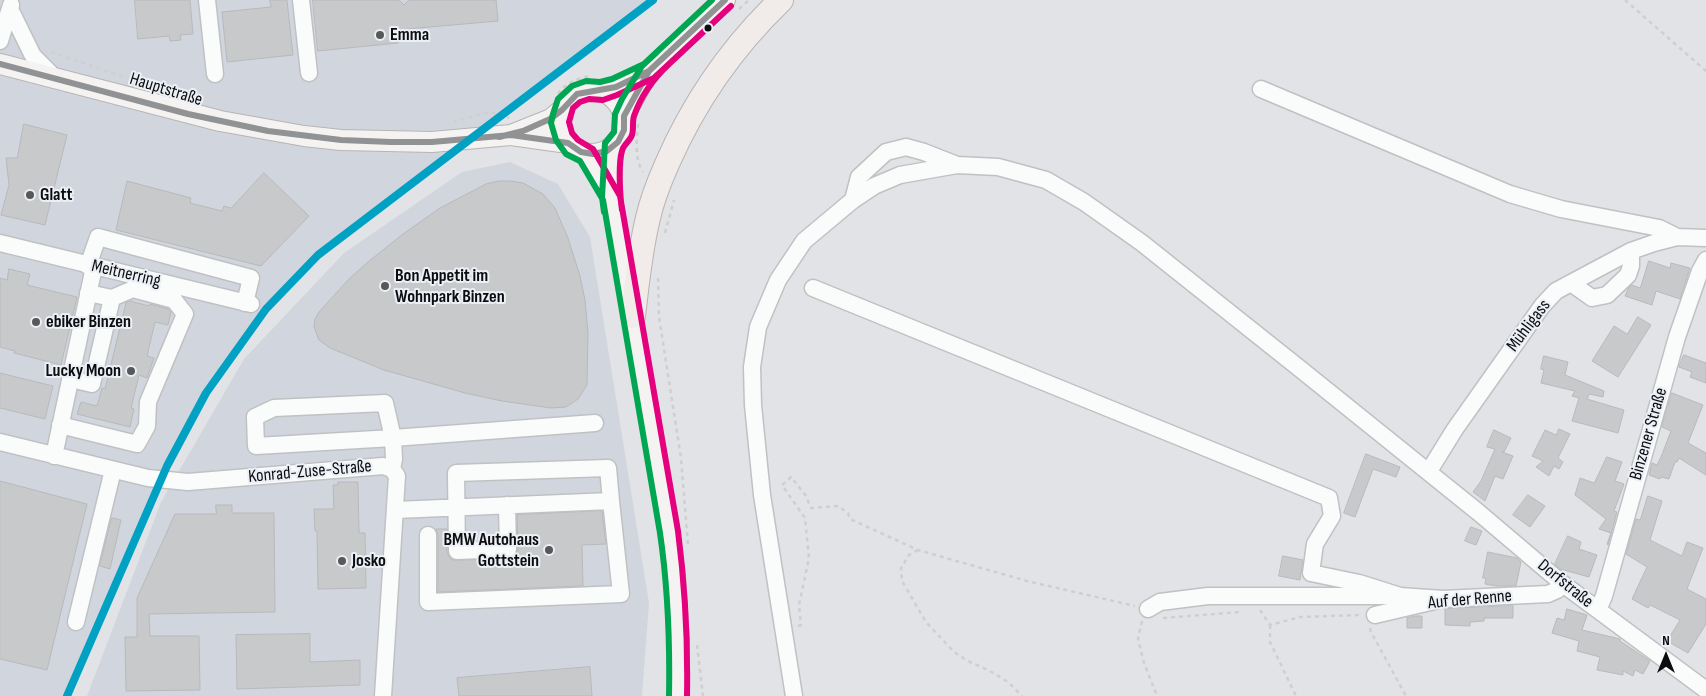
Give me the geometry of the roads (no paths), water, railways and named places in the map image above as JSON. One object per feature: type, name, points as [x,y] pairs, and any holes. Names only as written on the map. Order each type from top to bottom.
[{"type":"highway","points":[[633,316],[648,217],[660,180],[676,144],[728,57],[781,0]]},
{"type":"main road","name":"Hauptstraße","points":[[0,64],[220,121],[304,136],[341,140],[432,142],[551,119],[559,103],[566,104],[576,94],[600,84],[614,87],[649,71],[730,7]]},
{"type":"main road","name":"Hauptstraße","points":[[613,146],[622,136],[631,119],[649,71]]},
{"type":"main road","points":[[600,84],[631,119]]},
{"type":"main road","points":[[559,103],[561,130],[568,143]]},
{"type":"main road","name":"Hauptstraße","points":[[511,127],[568,143],[576,150],[586,154]]},
{"type":"main road","points":[[611,196],[586,154],[600,153],[613,146]]},
{"type":"main road","points":[[613,146],[611,196],[662,488],[675,576],[680,640],[678,696]]},
{"type":"street","points":[[207,0],[215,74]]},
{"type":"street","points":[[301,0],[309,73]]},
{"type":"street","points":[[0,41],[11,4]]},
{"type":"street","points":[[11,4],[27,46],[33,56],[54,78]]},
{"type":"street","points":[[1261,89],[1510,194],[1562,209],[1660,228],[1678,237]]},
{"type":"street","points":[[852,200],[859,176],[886,152],[906,147],[957,165]]},
{"type":"street","points":[[794,696],[762,495],[753,405],[752,368],[758,327],[778,280],[804,241],[852,200],[874,186],[900,175],[957,165]]},
{"type":"street","name":"Dorfstraße","points":[[957,165],[998,167],[1046,180],[1084,202],[1142,243],[1429,471],[1563,584],[1706,690]]},
{"type":"street","name":"Meitnerring","points":[[0,243],[91,266],[248,303],[251,278],[98,237],[91,266]]},
{"type":"street","name":"Mühligass","points":[[1429,471],[1455,429],[1542,306],[1556,292],[1631,251],[1654,242],[1678,237],[1706,238]]},
{"type":"street","points":[[1571,283],[1592,298],[1607,295],[1628,275],[1631,251]]},
{"type":"street","name":"Binzener Straße","points":[[1598,610],[1604,596],[1677,337],[1700,270],[1706,260]]},
{"type":"street","points":[[0,442],[54,456],[88,293],[91,266]]},
{"type":"street","points":[[813,288],[1329,498],[1332,516],[1315,544],[1311,573],[1359,583],[1400,596]]},
{"type":"street","points":[[60,425],[137,444],[147,426],[148,402],[185,314],[174,300],[133,289],[112,298],[88,293]]},
{"type":"street","points":[[70,379],[92,384],[112,298]]},
{"type":"street","points":[[392,468],[394,459],[393,438],[385,403],[274,408],[255,417],[256,446],[393,438],[595,423]]},
{"type":"street","name":"Konrad-Zuse-Straße","points":[[54,456],[148,478],[188,482],[383,466],[392,468],[397,476],[383,696]]},
{"type":"street","points":[[428,536],[428,602],[621,594],[608,468],[456,473],[457,551],[508,549],[507,505]]},
{"type":"street","points":[[76,622],[113,470]]},
{"type":"street","points":[[395,510],[611,501]]},
{"type":"street","name":"Auf der Renne","points":[[1374,615],[1443,599],[1542,595],[1556,590],[1563,584]]},
{"type":"street","points":[[1154,614],[1160,602],[1208,596],[1400,596],[1443,599]]},
{"type":"place","name":"Emma","points":[[380,35]]},
{"type":"place","name":"Glatt","points":[[30,195]]},
{"type":"place","name":"Bon Appetit im Wohnpark Binzen","points":[[385,286]]},
{"type":"place","name":"ebiker Binzen","points":[[36,322]]},
{"type":"place","name":"Lucky Moon","points":[[131,371]]},
{"type":"place","name":"BMW Autohaus Gottstein","points":[[549,550]]},
{"type":"place","name":"Josko","points":[[342,561]]}]
